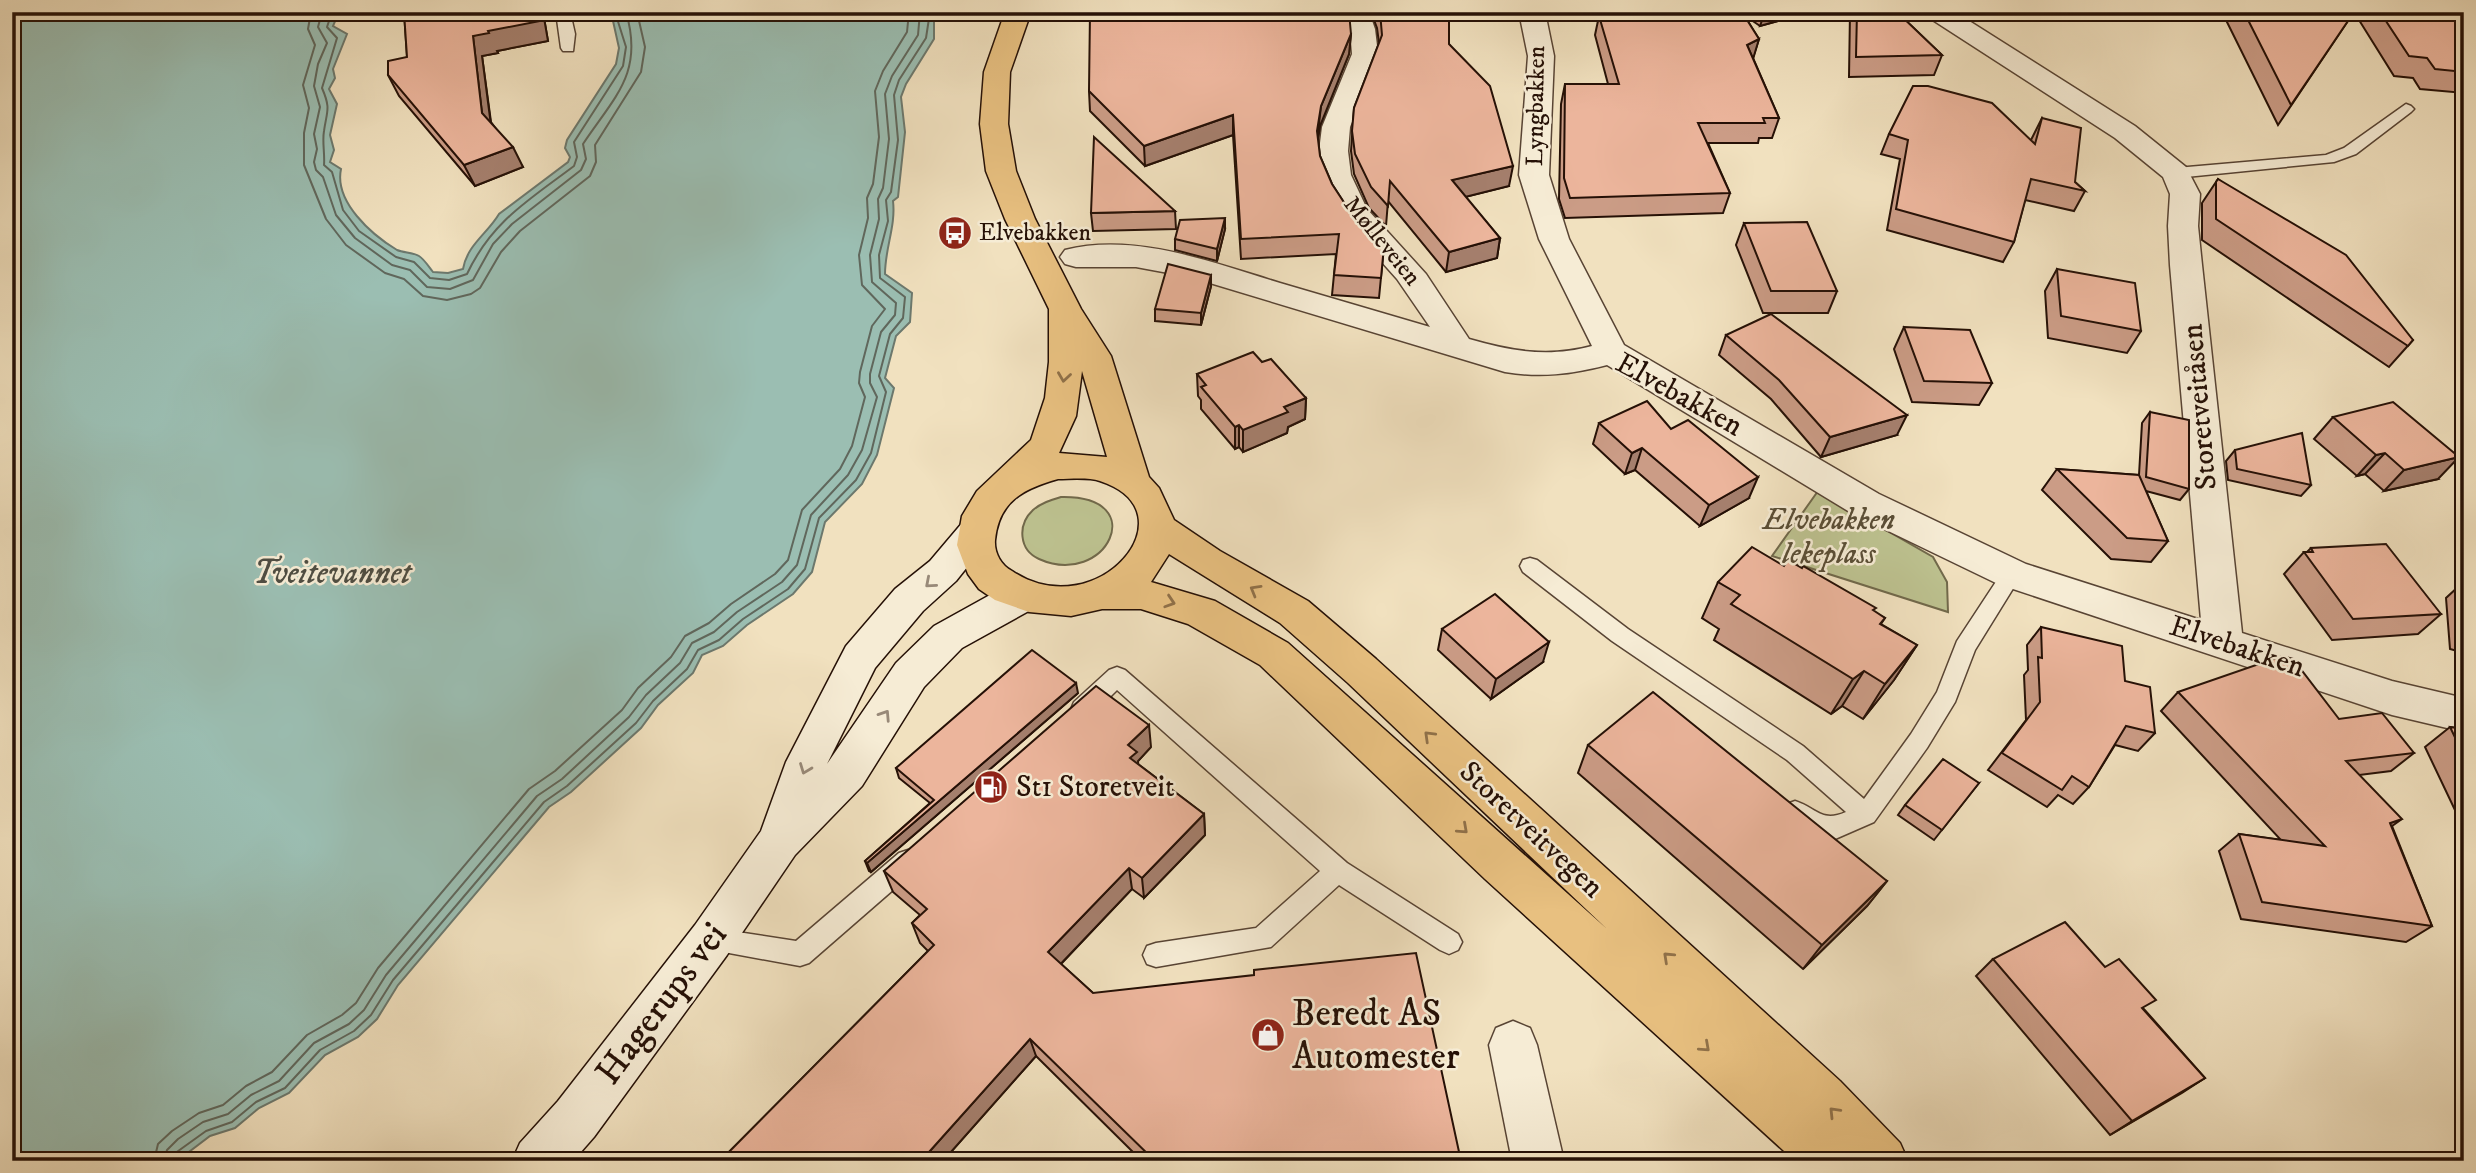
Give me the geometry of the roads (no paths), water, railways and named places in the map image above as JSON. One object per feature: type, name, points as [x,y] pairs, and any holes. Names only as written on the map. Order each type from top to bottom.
[{"type":"main road","points":[[1018,12],[997,72],[994,124],[1000,171],[1020,219],[1065,309],[1094,356],[1133,483]]},
{"type":"main road","points":[[1007,485],[1031,473],[1058,466],[1085,466],[1111,471],[1133,483],[1151,503],[1158,528],[1154,547],[1143,566],[1126,582],[1103,594],[1076,601],[1048,602],[1022,596],[1000,585],[985,570],[976,552],[976,533],[981,515],[992,499],[1044,449],[1057,419],[1066,369],[1065,309]]},
{"type":"main road","name":"Storetveitvegen","points":[[1158,528],[1294,612],[1812,1090],[1882,1161]]},
{"type":"main road","name":"Storetveitvegen","points":[[1103,594],[1141,594],[1201,612],[1274,654],[1502,865],[1834,1161]]},
{"type":"street","name":"Mølleveien","points":[[1356,12],[1362,23],[1367,50],[1358,79],[1340,110],[1332,142],[1336,173],[1347,205],[1408,272],[1441,316],[1455,344]]},
{"type":"street","name":"Lyngbakken","points":[[1532,12],[1541,56],[1534,175],[1554,239],[1611,352]]},
{"type":"street","points":[[1937,12],[2125,132],[2176,173]]},
{"type":"street","name":"Storetveitåsen","points":[[2176,173],[2185,194],[2183,226],[2186,265],[2222,642]]},
{"type":"street","name":"Elvebakken","points":[[1076,257],[1105,253],[1147,257],[1184,265],[1533,367],[1557,366],[1611,352],[1866,504],[2012,575],[2392,698],[2464,715]]},
{"type":"street","name":"Hagerups vei","points":[[779,841],[807,762],[860,657],[909,600],[943,571],[976,533]]},
{"type":"street","name":"Hagerups vei","points":[[538,1161],[576,1119],[711,940],[779,841],[848,773],[910,675],[948,637],[1022,596]]},
{"type":"street","points":[[1513,1045],[1538,1161]]},
{"type":"lane","points":[[563,12],[568,48]]},
{"type":"lane","points":[[2176,173],[2328,159],[2350,151],[2406,109]]},
{"type":"lane","points":[[1530,566],[1620,635],[1795,752],[1866,815]]},
{"type":"lane","points":[[1781,800],[1814,825],[1835,828],[1866,815],[1919,741],[1947,695],[1965,647],[2012,575]]},
{"type":"lane","points":[[1069,720],[1117,676],[1338,870],[1450,942]]},
{"type":"lane","points":[[711,940],[800,954],[924,847]]},
{"type":"lane","points":[[1156,955],[1262,939],[1338,870]]},
{"type":"water","name":"Tveitevannet","points":[[12,12],[339,12],[333,26],[347,34],[333,69],[335,78],[329,89],[337,104],[330,135],[334,150],[330,162],[341,169],[343,193],[366,226],[397,250],[419,256],[433,272],[448,273],[463,269],[473,246],[499,214],[568,162],[570,157],[565,148],[567,140],[616,64],[619,48],[613,21],[607,12],[941,12],[934,18],[934,39],[901,97],[905,132],[898,197],[893,201],[885,274],[912,293],[910,322],[896,336],[885,378],[894,388],[877,455],[862,484],[825,522],[812,572],[793,594],[747,625],[723,646],[702,655],[693,673],[658,705],[641,728],[571,792],[549,807],[398,985],[377,1019],[358,1037],[325,1055],[289,1093],[259,1108],[235,1128],[210,1136],[177,1161],[12,1161]]},
{"type":"place","name":"Elvebakken","points":[[955,233]]},
{"type":"place","name":"St1 Storetveit","points":[[991,787]]},
{"type":"place","name":"Beredt AS Automester","points":[[1268,1035]]},
{"type":"park label","name":"Elvebakken lekeplass","points":[[1829,537]]}]
